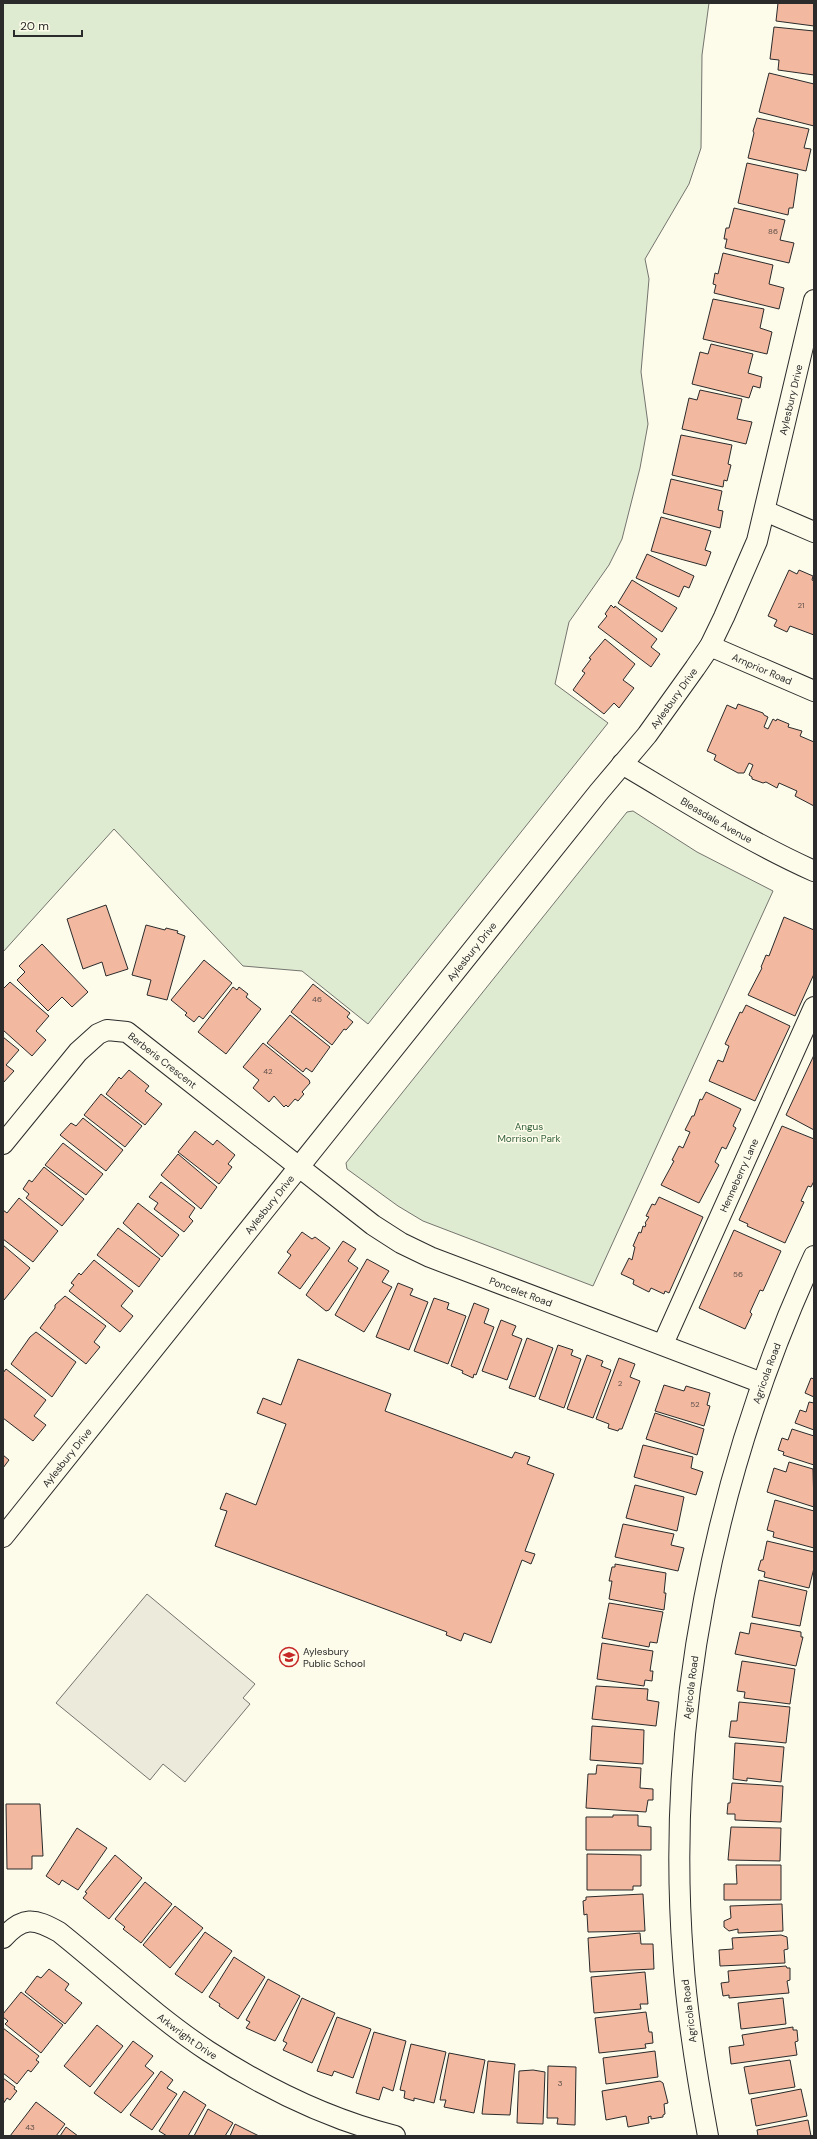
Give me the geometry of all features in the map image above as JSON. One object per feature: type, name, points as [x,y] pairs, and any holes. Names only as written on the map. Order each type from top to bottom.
[{"type":"street","name":"Aylesbury Drive","points":[[3,1537],[622,764],[647,735],[710,646],[757,541],[814,300]]},
{"type":"street","points":[[765,511],[814,532]]},
{"type":"street","name":"Arnprior Road","points":[[710,646],[814,691]]},
{"type":"street","name":"Bleasdale Avenue","points":[[622,764],[723,826],[814,871]]},
{"type":"street","name":"Henneberry Lane","points":[[663,1344],[814,1007]]},
{"type":"street","name":"Berberis Crescent","points":[[3,1144],[78,1052],[98,1034],[107,1030],[118,1030],[127,1032],[299,1167]]},
{"type":"street","name":"Poncelet Road","points":[[299,1167],[373,1225],[401,1243],[430,1257],[663,1344],[762,1383]]},
{"type":"street","name":"Agricola Road","points":[[708,2136],[692,2043],[683,1956],[679,1842],[684,1744],[697,1635],[708,1578],[733,1475],[762,1383],[814,1256]]},
{"type":"street","name":"Arkwright Drive","points":[[3,1938],[13,1927],[25,1921],[41,1921],[59,1932],[185,2034],[232,2066],[297,2101],[344,2120],[394,2136]]},
{"type":"green space","points":[[3,3],[709,3],[702,55],[701,148],[689,184],[645,259],[649,279],[641,372],[648,424],[640,468],[622,539],[609,565],[569,622],[555,684],[608,723],[368,1024],[302,971],[243,966],[114,829],[3,952]]},
{"type":"green space","name":"Angus Morrison Park","points":[[633,811],[697,852],[773,891],[593,1286],[423,1221],[398,1206],[347,1169],[346,1163],[627,812]]},
{"type":"shaded area","points":[[147,1594],[255,1684],[243,1698],[250,1704],[185,1782],[163,1764],[150,1780],[56,1703]]},
{"type":"building","points":[[778,3],[814,3],[814,26],[776,21]]},
{"type":"building","points":[[774,27],[814,31],[814,75],[778,70],[779,60],[770,59]]},
{"type":"building","points":[[769,73],[814,84],[814,126],[759,112]]},
{"type":"building","points":[[757,118],[809,129],[804,148],[811,149],[806,171],[748,158]]},
{"type":"building","points":[[747,163],[798,174],[793,208],[789,208],[788,215],[738,203]]},
{"type":"building","points":[[734,208],[785,220],[780,240],[794,243],[789,263],[725,248],[727,239],[724,239],[726,228],[729,228]]},
{"type":"building","points":[[723,253],[773,265],[769,284],[784,288],[779,309],[714,293],[716,285],[713,284],[715,273],[718,274]]},
{"type":"building","points":[[713,299],[764,309],[760,328],[772,332],[767,354],[703,339]]},
{"type":"building","points":[[711,344],[753,354],[748,373],[762,377],[760,388],[753,386],[749,398],[692,384],[700,352],[708,354]]},
{"type":"building","points":[[700,390],[742,399],[737,419],[752,422],[746,444],[682,429],[689,398],[697,400]]},
{"type":"building","points":[[681,435],[732,445],[728,464],[731,465],[727,481],[724,480],[723,487],[672,475]]},
{"type":"building","points":[[671,479],[722,491],[718,510],[723,511],[720,528],[663,513]]},
{"type":"building","points":[[661,517],[711,531],[705,550],[711,552],[706,566],[651,551]]},
{"type":"building","points":[[647,554],[694,576],[689,588],[684,586],[679,597],[636,578]]},
{"type":"building","points":[[789,570],[797,574],[799,570],[813,576],[814,635],[790,626],[787,632],[774,626],[777,620],[768,616]]},
{"type":"building","points":[[632,580],[677,608],[662,632],[618,603]]},
{"type":"building","points":[[611,605],[614,608],[615,606],[657,639],[651,647],[660,654],[651,667],[598,627],[607,616],[605,614]]},
{"type":"building","points":[[605,639],[635,664],[623,680],[634,688],[619,708],[614,703],[604,714],[573,690],[585,673],[582,671],[591,659],[589,658]]},
{"type":"building","points":[[738,704],[763,713],[768,717],[764,727],[768,729],[773,719],[776,721],[777,719],[789,724],[788,727],[802,731],[800,736],[814,742],[814,806],[795,796],[797,791],[779,783],[777,788],[766,782],[763,783],[752,779],[749,775],[753,765],[749,763],[744,773],[738,773],[714,760],[716,755],[707,751],[727,705],[736,709]]},
{"type":"building","points":[[106,905],[128,969],[106,976],[102,962],[83,969],[67,919]]},
{"type":"building","points":[[784,917],[814,930],[814,974],[795,1016],[748,995],[762,968],[761,967],[766,955],[769,956]]},
{"type":"building","points":[[146,925],[165,930],[166,928],[178,931],[177,933],[185,936],[167,1000],[147,995],[151,980],[132,975]]},
{"type":"building","points":[[42,944],[88,992],[72,1007],[62,997],[48,1011],[17,980],[25,972],[19,966]]},
{"type":"building","points":[[204,960],[232,983],[203,1019],[199,1016],[194,1022],[185,1015],[187,1013],[171,1000]]},
{"type":"building","points":[[10,982],[49,1016],[36,1031],[46,1040],[32,1056],[3,1030],[3,989]]},
{"type":"building","points":[[313,984],[350,1013],[347,1017],[353,1022],[346,1030],[344,1029],[332,1045],[291,1012]]},
{"type":"building","points":[[233,987],[237,990],[239,987],[248,994],[246,997],[261,1009],[226,1054],[198,1032]]},
{"type":"building","points":[[746,1005],[790,1026],[755,1101],[709,1081],[718,1060],[723,1062],[729,1046],[725,1044],[740,1012],[742,1013]]},
{"type":"building","points":[[290,1015],[330,1047],[312,1072],[306,1068],[303,1072],[267,1043]]},
{"type":"building","points":[[3,1037],[19,1050],[6,1065],[14,1071],[3,1083]]},
{"type":"building","points":[[263,1043],[309,1080],[310,1083],[302,1092],[304,1094],[298,1101],[295,1099],[288,1107],[286,1105],[284,1107],[274,1096],[269,1102],[253,1088],[259,1080],[243,1067]]},
{"type":"building","points":[[814,1055],[814,1130],[786,1115]]},
{"type":"building","points":[[129,1070],[149,1086],[145,1091],[162,1104],[145,1125],[106,1094],[119,1077],[121,1079]]},
{"type":"building","points":[[706,1092],[741,1109],[733,1126],[736,1128],[726,1149],[722,1147],[715,1162],[719,1165],[699,1203],[661,1185],[674,1161],[672,1160],[679,1146],[683,1148],[690,1132],[685,1130],[692,1116],[694,1116],[700,1099],[702,1100]]},
{"type":"building","points":[[101,1094],[142,1126],[125,1147],[84,1115]]},
{"type":"building","points":[[83,1118],[123,1150],[106,1171],[60,1135],[71,1123],[76,1126]]},
{"type":"building","points":[[782,1126],[814,1139],[814,1181],[811,1187],[808,1186],[801,1201],[804,1202],[785,1243],[747,1226],[748,1224],[739,1220]]},
{"type":"building","points":[[195,1131],[213,1145],[217,1140],[235,1155],[228,1164],[232,1167],[219,1184],[178,1152]]},
{"type":"building","points":[[63,1143],[103,1174],[86,1195],[45,1165]]},
{"type":"building","points":[[178,1154],[217,1187],[201,1209],[161,1175]]},
{"type":"building","points":[[44,1167],[84,1199],[62,1226],[26,1198],[29,1194],[23,1189],[29,1180],[32,1182]]},
{"type":"building","points":[[161,1182],[195,1208],[189,1217],[193,1221],[184,1232],[154,1209],[158,1203],[149,1197]]},
{"type":"building","points":[[659,1197],[703,1217],[669,1293],[665,1291],[664,1294],[651,1288],[649,1292],[633,1284],[634,1280],[621,1274],[629,1258],[632,1260],[635,1247],[633,1246],[639,1232],[641,1233],[643,1226],[645,1227],[645,1223],[649,1217],[646,1216],[652,1204],[655,1205]]},
{"type":"building","points":[[19,1198],[58,1231],[33,1262],[3,1239],[3,1210],[7,1213]]},
{"type":"building","points":[[138,1203],[179,1235],[162,1257],[123,1223]]},
{"type":"building","points":[[118,1228],[160,1259],[139,1287],[97,1255]]},
{"type":"building","points":[[734,1230],[781,1251],[763,1291],[760,1290],[750,1312],[752,1314],[745,1329],[699,1308]]},
{"type":"building","points":[[302,1232],[312,1239],[315,1237],[330,1248],[300,1289],[278,1273],[291,1255],[287,1252]]},
{"type":"building","points":[[343,1241],[356,1249],[348,1261],[358,1268],[329,1310],[326,1311],[306,1295]]},
{"type":"building","points":[[3,1245],[30,1268],[4,1300],[3,1300]]},
{"type":"building","points":[[367,1259],[389,1271],[382,1282],[392,1287],[364,1332],[335,1315]]},
{"type":"building","points":[[94,1260],[133,1291],[121,1306],[133,1316],[120,1332],[69,1291],[74,1285],[71,1283],[79,1273],[81,1275]]},
{"type":"building","points":[[398,1283],[413,1289],[410,1295],[428,1302],[409,1350],[376,1337]]},
{"type":"building","points":[[65,1296],[106,1326],[94,1342],[100,1347],[86,1364],[40,1328],[55,1308],[55,1305]]},
{"type":"building","points":[[434,1298],[449,1303],[447,1309],[466,1316],[448,1364],[414,1351]]},
{"type":"building","points":[[474,1303],[489,1309],[484,1323],[494,1327],[476,1375],[474,1374],[473,1378],[462,1373],[463,1371],[451,1366]]},
{"type":"building","points":[[501,1320],[516,1326],[512,1335],[522,1339],[507,1380],[482,1371]]},
{"type":"building","points":[[36,1332],[76,1362],[52,1397],[11,1364],[30,1337]]},
{"type":"building","points":[[527,1338],[553,1348],[535,1397],[509,1388]]},
{"type":"building","points":[[558,1345],[573,1350],[571,1355],[581,1359],[564,1408],[539,1399]]},
{"type":"building","points":[[587,1355],[603,1361],[601,1366],[611,1370],[593,1418],[567,1409]]},
{"type":"building","points":[[619,1358],[635,1364],[630,1377],[640,1381],[622,1429],[619,1429],[618,1431],[608,1428],[609,1424],[596,1419]]},
{"type":"building","points":[[298,1359],[391,1394],[385,1411],[512,1458],[515,1452],[530,1457],[527,1464],[554,1474],[525,1551],[535,1554],[531,1564],[522,1560],[491,1643],[464,1633],[461,1641],[446,1635],[447,1632],[215,1546],[227,1511],[220,1509],[226,1493],[256,1505],[286,1424],[257,1413],[263,1398],[281,1405]]},
{"type":"building","points":[[6,1369],[46,1400],[34,1416],[46,1425],[33,1441],[3,1418],[3,1373]]},
{"type":"building","points":[[811,1378],[814,1379],[814,1397],[805,1393]]},
{"type":"building","points":[[664,1385],[684,1391],[686,1386],[710,1393],[707,1405],[710,1406],[704,1426],[655,1411]]},
{"type":"building","points":[[809,1402],[814,1403],[814,1430],[795,1423],[800,1410],[806,1412]]},
{"type":"building","points":[[655,1413],[704,1429],[697,1455],[646,1439]]},
{"type":"building","points":[[792,1429],[814,1436],[814,1465],[783,1455],[784,1452],[778,1450],[782,1438],[788,1440]]},
{"type":"building","points":[[643,1445],[693,1457],[691,1468],[703,1472],[696,1495],[634,1477]]},
{"type":"building","points":[[3,1455],[9,1460],[3,1468]]},
{"type":"building","points":[[789,1462],[813,1469],[814,1507],[767,1492],[774,1468],[786,1472]]},
{"type":"building","points":[[635,1485],[684,1497],[677,1531],[626,1518]]},
{"type":"building","points":[[775,1500],[814,1511],[814,1548],[773,1537],[774,1532],[767,1530]]},
{"type":"building","points":[[623,1524],[674,1534],[671,1545],[684,1548],[678,1571],[615,1557]]},
{"type":"building","points":[[767,1541],[814,1552],[814,1568],[809,1588],[764,1577],[765,1572],[758,1570],[761,1560],[763,1560]]},
{"type":"building","points":[[615,1564],[666,1573],[664,1610],[609,1599],[612,1581],[609,1581],[612,1567],[615,1567]]},
{"type":"building","points":[[759,1580],[807,1591],[800,1626],[752,1617]]},
{"type":"building","points":[[609,1603],[663,1612],[657,1643],[650,1642],[649,1647],[602,1638]]},
{"type":"building","points":[[751,1623],[801,1632],[801,1637],[803,1637],[796,1666],[735,1654],[740,1632],[749,1634]]},
{"type":"building","points":[[602,1643],[653,1651],[650,1671],[653,1671],[652,1681],[645,1680],[644,1686],[597,1679]]},
{"type":"building","points":[[742,1661],[795,1669],[790,1704],[744,1698],[745,1692],[737,1691]]},
{"type":"building","points":[[596,1686],[648,1689],[647,1700],[659,1702],[656,1726],[592,1719]]},
{"type":"building","points":[[739,1702],[790,1707],[786,1743],[729,1737],[731,1721],[737,1721]]},
{"type":"building","points":[[592,1726],[644,1730],[643,1764],[590,1760]]},
{"type":"building","points":[[735,1743],[784,1747],[781,1782],[747,1778],[747,1781],[733,1779]]},
{"type":"building","points":[[597,1765],[641,1768],[640,1788],[653,1789],[653,1800],[648,1800],[646,1812],[586,1808],[588,1774],[596,1774]]},
{"type":"building","points":[[732,1783],[783,1786],[781,1822],[735,1820],[735,1814],[727,1814],[728,1803],[730,1803]]},
{"type":"building","points":[[6,1804],[40,1804],[43,1856],[32,1856],[32,1869],[7,1869]]},
{"type":"building","points":[[613,1815],[638,1815],[638,1826],[651,1827],[651,1850],[586,1850],[586,1817],[613,1817]]},
{"type":"building","points":[[731,1827],[781,1828],[780,1861],[728,1860]]},
{"type":"building","points":[[77,1828],[107,1848],[78,1890],[62,1880],[59,1885],[46,1876]]},
{"type":"building","points":[[587,1854],[641,1855],[641,1886],[633,1886],[633,1890],[587,1890]]},
{"type":"building","points":[[115,1855],[142,1878],[109,1919],[83,1898],[87,1893],[85,1892]]},
{"type":"building","points":[[736,1865],[781,1865],[781,1900],[724,1900],[724,1884],[737,1884]]},
{"type":"building","points":[[145,1882],[172,1904],[141,1943],[123,1929],[125,1927],[115,1919]]},
{"type":"building","points":[[643,1894],[645,1931],[588,1932],[587,1914],[584,1915],[583,1901],[586,1900],[586,1897]]},
{"type":"building","points":[[782,1904],[783,1931],[738,1933],[738,1929],[729,1931],[724,1927],[724,1921],[731,1918],[730,1906]]},
{"type":"building","points":[[175,1906],[203,1928],[170,1968],[143,1945]]},
{"type":"building","points":[[205,1932],[232,1951],[202,1993],[175,1974]]},
{"type":"building","points":[[640,1933],[641,1944],[653,1944],[654,1969],[590,1972],[588,1938]]},
{"type":"building","points":[[781,1935],[787,1937],[788,1949],[784,1950],[785,1963],[720,1966],[719,1950],[733,1949],[732,1938]]},
{"type":"building","points":[[234,1957],[265,1977],[238,2019],[209,1997]]},
{"type":"building","points":[[786,1966],[787,1968],[790,1968],[790,1980],[787,1981],[789,1993],[729,1998],[729,1995],[723,1996],[721,1983],[729,1982],[728,1971]]},
{"type":"building","points":[[49,1969],[69,1984],[65,1990],[82,2003],[65,2024],[25,1992],[37,1976],[41,1978]]},
{"type":"building","points":[[645,1972],[648,2004],[640,2004],[641,2009],[594,2013],[591,1977]]},
{"type":"building","points":[[268,1979],[300,1996],[275,2041],[246,2028],[250,2022],[246,2020]]},
{"type":"building","points":[[21,1992],[63,2025],[41,2053],[5,2024],[8,2021],[3,2017],[3,2014]]},
{"type":"building","points":[[302,1998],[335,2013],[312,2063],[283,2050],[287,2043],[283,2041]]},
{"type":"building","points":[[783,1998],[786,2024],[741,2029],[738,2003]]},
{"type":"building","points":[[646,2012],[649,2032],[652,2032],[653,2043],[645,2044],[646,2048],[599,2053],[595,2018]]},
{"type":"building","points":[[337,2017],[371,2029],[353,2078],[334,2071],[332,2076],[317,2071]]},
{"type":"building","points":[[97,2025],[123,2046],[90,2087],[64,2066]]},
{"type":"building","points":[[793,2027],[793,2030],[797,2030],[798,2041],[795,2042],[797,2055],[731,2064],[729,2047],[744,2045],[742,2035]]},
{"type":"building","points":[[3,2028],[39,2056],[36,2060],[39,2062],[31,2072],[28,2070],[17,2084],[3,2073]]},
{"type":"building","points":[[374,2032],[406,2041],[393,2091],[383,2087],[379,2100],[356,2093]]},
{"type":"building","points":[[133,2041],[153,2056],[145,2066],[154,2073],[121,2113],[94,2093]]},
{"type":"building","points":[[411,2044],[446,2052],[434,2103],[414,2098],[414,2101],[404,2098],[405,2091],[400,2090]]},
{"type":"building","points":[[655,2051],[658,2077],[606,2084],[603,2058]]},
{"type":"building","points":[[449,2053],[485,2060],[474,2113],[444,2107],[446,2100],[440,2100]]},
{"type":"building","points":[[790,2060],[795,2087],[749,2094],[744,2067]]},
{"type":"building","points":[[488,2061],[515,2064],[510,2115],[482,2114]]},
{"type":"building","points":[[548,2066],[576,2067],[575,2125],[557,2124],[558,2118],[547,2118]]},
{"type":"building","points":[[533,2070],[545,2072],[543,2124],[517,2123],[519,2071]]},
{"type":"building","points":[[161,2071],[173,2080],[167,2088],[177,2094],[152,2130],[130,2115]]},
{"type":"building","points":[[3,2078],[15,2087],[14,2089],[17,2091],[10,2100],[7,2098],[3,2104]]},
{"type":"building","points":[[660,2081],[663,2083],[668,2103],[664,2104],[665,2114],[663,2117],[651,2119],[651,2116],[648,2117],[649,2123],[628,2127],[626,2116],[606,2120],[602,2091]]},
{"type":"building","points":[[801,2089],[807,2116],[756,2126],[751,2099]]},
{"type":"building","points":[[184,2091],[206,2105],[188,2136],[167,2136],[159,2131]]},
{"type":"building","points":[[36,2102],[65,2124],[56,2136],[10,2136]]},
{"type":"building","points":[[208,2109],[233,2123],[225,2136],[194,2136]]},
{"type":"building","points":[[808,2120],[811,2136],[758,2136],[757,2130]]},
{"type":"building","points":[[235,2124],[259,2136],[230,2136]]},
{"type":"building","points":[[66,2127],[78,2136],[60,2136]]},
{"type":"place","name":"Aylesbury Public School","points":[[289,1657]]}]
